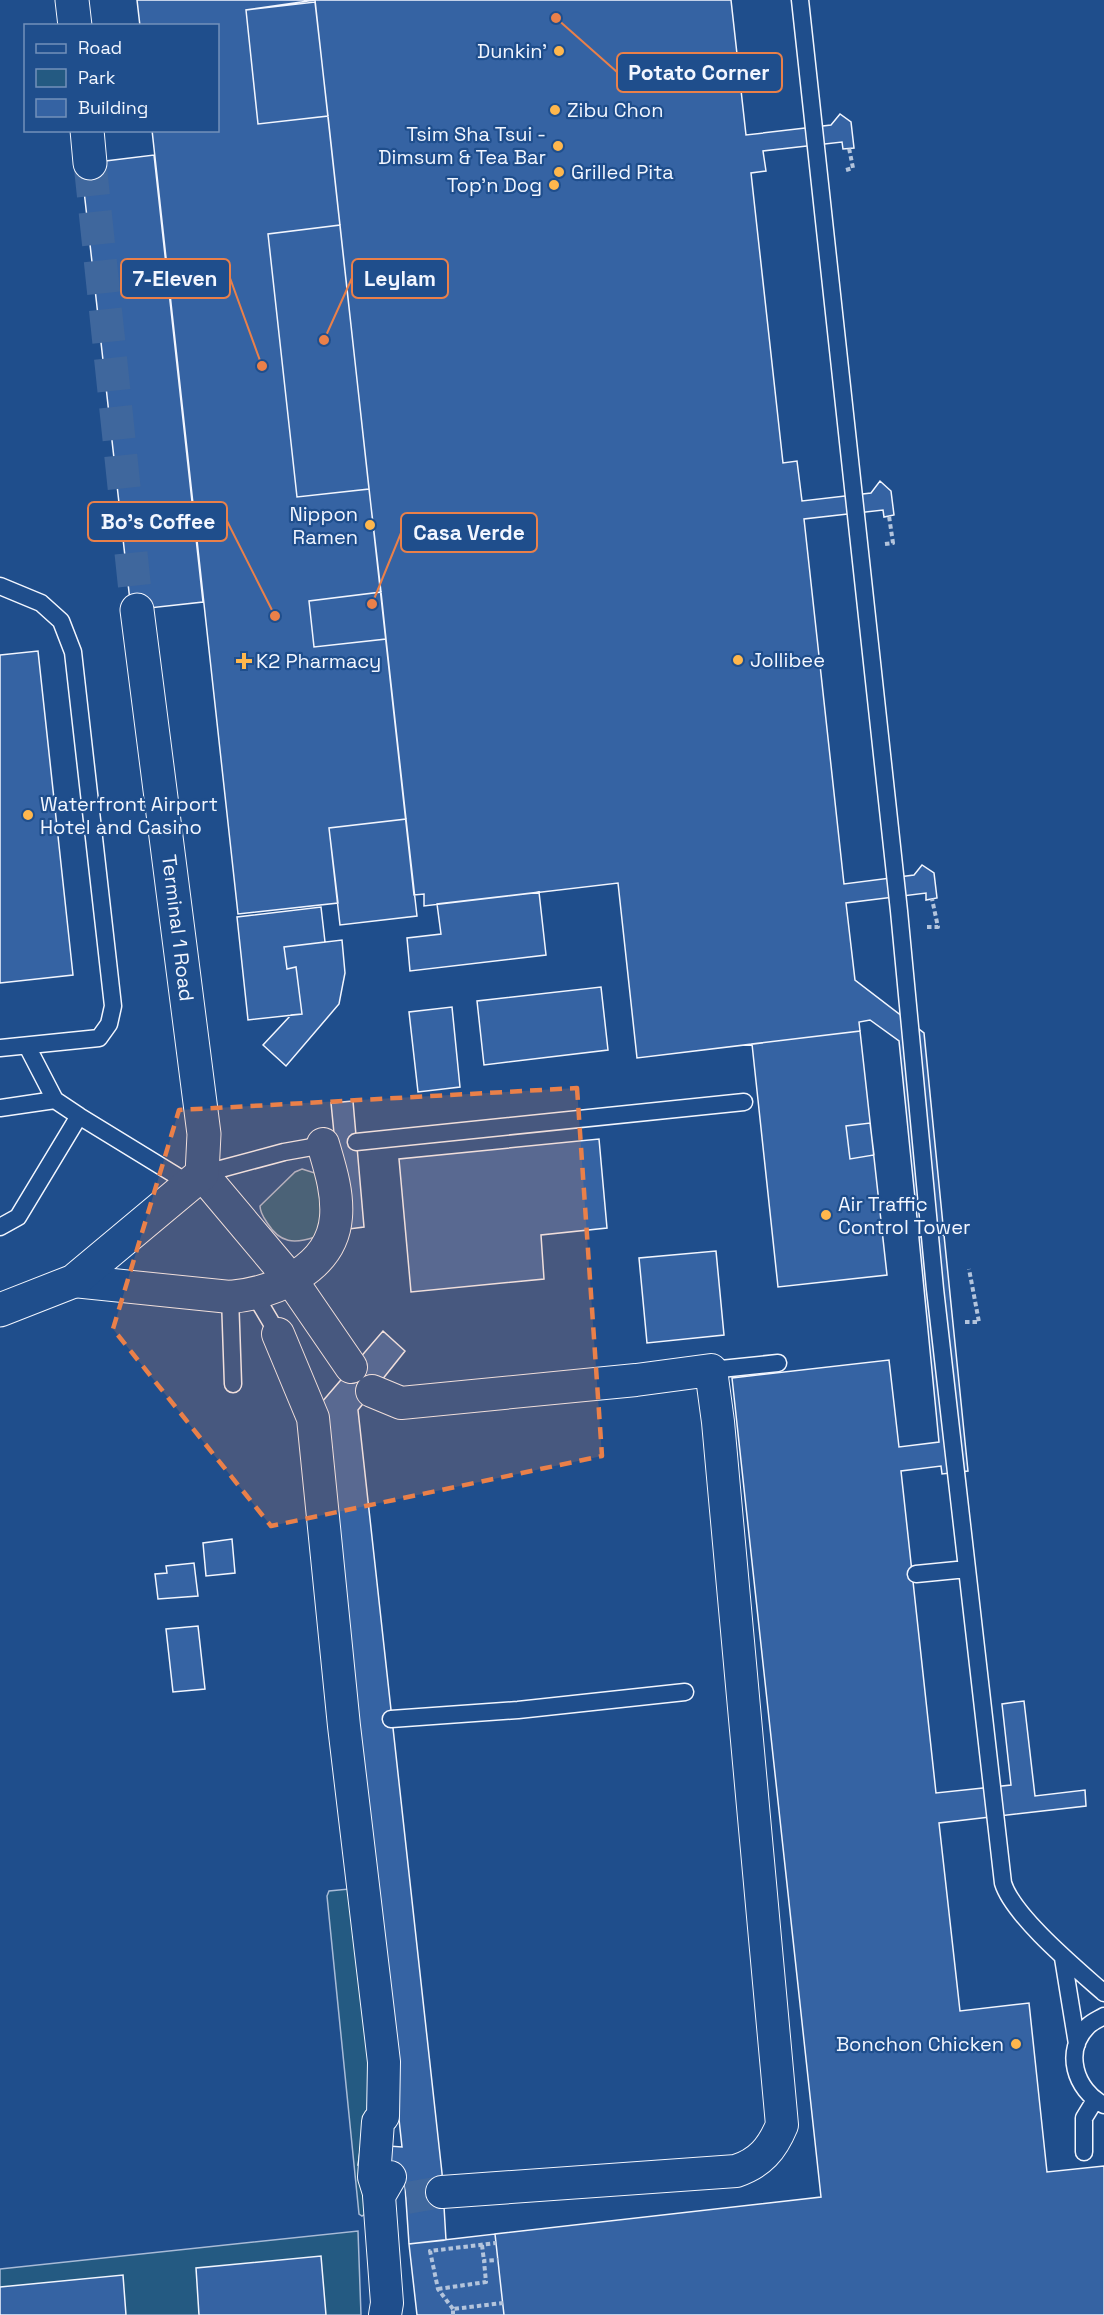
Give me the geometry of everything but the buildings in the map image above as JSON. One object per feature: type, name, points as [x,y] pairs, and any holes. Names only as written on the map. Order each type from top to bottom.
[{"type":"street","points":[[72,0],[75,24]]},
{"type":"street","points":[[87,132],[90,163]]},
{"type":"street","name":"Terminal 1 Road","points":[[137,610],[204,1134],[196,1179]]},
{"type":"street","points":[[75,1281],[242,1296],[291,1281],[326,1248],[336,1219],[336,1188],[329,1144]]},
{"type":"street","points":[[0,1310],[75,1281],[196,1179],[291,1281],[351,1368]]},
{"type":"street","points":[[278,1334],[313,1418],[350,1726],[384,2062],[383,2116],[378,2122],[374,2177],[388,2198],[385,2315]]},
{"type":"street","points":[[372,1391],[401,1403],[636,1380],[711,1370],[718,1422],[782,2125],[765,2156],[736,2171],[442,2192]]},
{"type":"lane","points":[[800,0],[861,546],[936,1300],[1003,1883],[1011,1900],[1063,1958],[1104,1993]]},
{"type":"lane","points":[[0,586],[41,603],[61,621],[73,652],[113,1006],[109,1024],[99,1038],[0,1048]]},
{"type":"lane","points":[[27,1046],[55,1100],[79,1116],[196,1179],[329,1144]]},
{"type":"lane","points":[[0,1108],[55,1100]]},
{"type":"lane","points":[[356,1142],[744,1102]]},
{"type":"lane","points":[[0,1227],[18,1216],[79,1116]]},
{"type":"lane","points":[[242,1296],[278,1334]]},
{"type":"lane","points":[[233,1384],[242,1296]]},
{"type":"lane","points":[[711,1370],[778,1363]]},
{"type":"lane","points":[[916,1574],[967,1569]]},
{"type":"lane","points":[[391,1719],[518,1710],[685,1692]]},
{"type":"lane","points":[[1063,1958],[1077,2044],[1074,2060],[1076,2075],[1084,2090],[1100,2102],[1084,2118],[1084,2152]]},
{"type":"lane","points":[[1077,2044],[1088,2026],[1104,2016]]},
{"type":"path","points":[[843,160],[844,170],[853,168],[849,148]]},
{"type":"path","points":[[926,917],[926,927],[938,927],[932,899]]},
{"type":"path","points":[[964,1311],[965,1322],[979,1322],[969,1269]]},
{"type":"path","points":[[453,2315],[453,2309],[438,2289],[430,2251],[496,2243]]},
{"type":"path","points":[[438,2289],[486,2282],[482,2245]]},
{"type":"path","points":[[484,2261],[498,2260]]},
{"type":"path","points":[[453,2309],[503,2303]]},
{"type":"highlighted area","points":[[577,1088],[602,1456],[271,1526],[113,1329],[179,1110]]},
{"type":"green space","points":[[302,1169],[318,1174],[325,1219],[315,1237],[294,1241],[277,1235],[262,1215],[260,1206],[295,1172]]},
{"type":"green space","points":[[349,1889],[373,2072],[365,2214],[362,2216],[359,2214],[327,1896],[329,1891]]},
{"type":"green space","points":[[358,2231],[361,2315],[0,2315],[0,2269]]},
{"type":"tunnel","points":[[90,163],[137,610]]},
{"type":"tunnel","points":[[407,2198],[442,2192]]},
{"type":"place","name":"Potato Corner","points":[[556,18]]},
{"type":"place","name":"Dunkin'","points":[[559,51]]},
{"type":"place","name":"Zibu Chon","points":[[555,110]]},
{"type":"place","name":"Tsim Sha Tsui - Dimsum & Tea Bar","points":[[558,146]]},
{"type":"place","name":"Grilled Pita","points":[[559,172]]},
{"type":"place","name":"Top'n Dog","points":[[554,185]]},
{"type":"place","name":"Leylam","points":[[324,340]]},
{"type":"place","name":"7-Eleven","points":[[262,366]]},
{"type":"place","name":"Nippon Ramen","points":[[370,525]]},
{"type":"place","name":"Casa Verde","points":[[372,604]]},
{"type":"place","name":"Bo’s Coffee","points":[[275,616]]},
{"type":"place","name":"Jollibee","points":[[738,660]]},
{"type":"place","name":"K2 Pharmacy","points":[[244,661]]},
{"type":"place","name":"Waterfront Airport Hotel and Casino","points":[[28,815]]},
{"type":"place","name":"Air Traffic Control Tower","points":[[826,1215]]},
{"type":"place","name":"Bonchon Chicken","points":[[1016,2044]]}]
